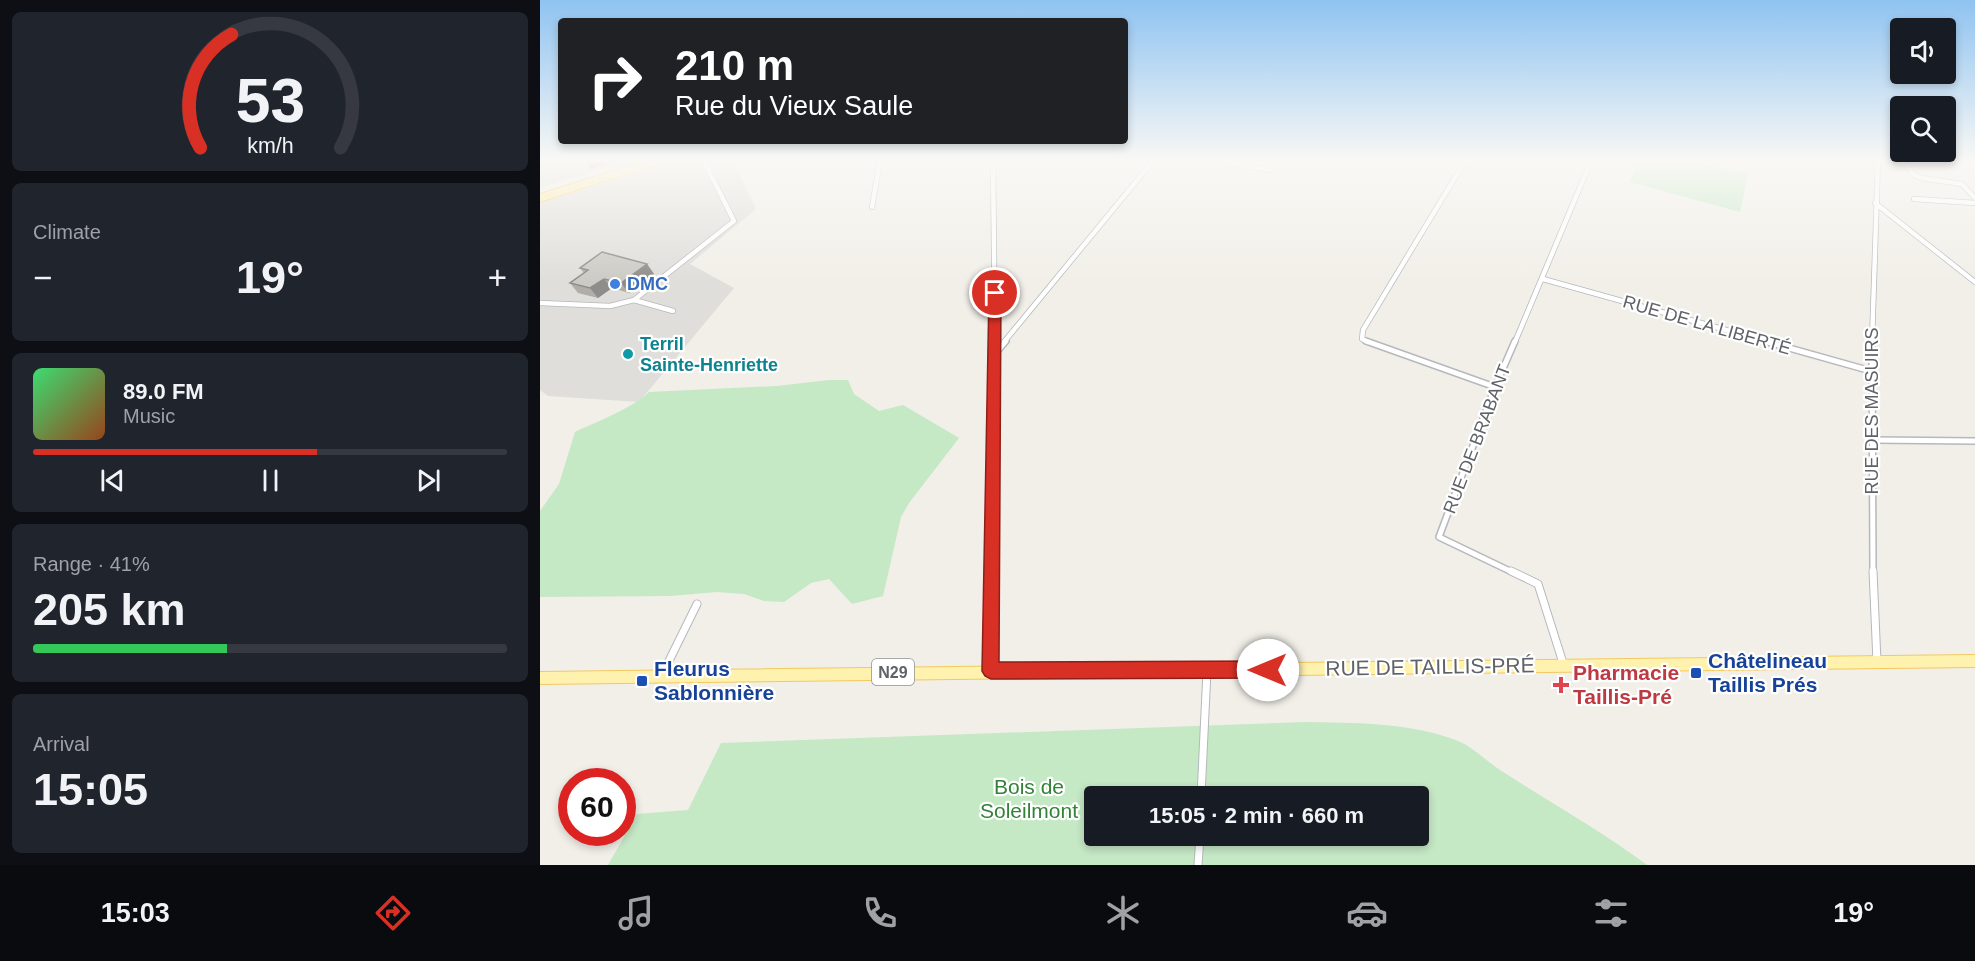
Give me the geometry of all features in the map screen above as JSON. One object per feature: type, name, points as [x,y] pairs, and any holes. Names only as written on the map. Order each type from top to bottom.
[{"type":"main road","name":"RUE DE TAILLIS-PRÉ","points":[[1207,669],[1975,661]]},
{"type":"main road","name":"N29","points":[[540,678],[1207,669]]},
{"type":"street","points":[[540,303],[610,306],[633,300],[734,221],[724,201]]},
{"type":"street","points":[[872,207],[873,201]]},
{"type":"street","points":[[991,671],[995,354],[993,201]]},
{"type":"street","points":[[995,354],[1120,201]]},
{"type":"street","points":[[1441,201],[1363,330],[1362,339],[1373,345],[1496,387]]},
{"type":"street","name":"RUE DE BRABANT","points":[[1564,666],[1538,584],[1439,537],[1496,387],[1575,201]]},
{"type":"street","points":[[1875,202],[1975,282]]},
{"type":"street","name":"RUE DES MASUIRS","points":[[1875,202],[1871,371],[1873,578],[1877,662]]},
{"type":"street","name":"RUE DE LA LIBERTÉ","points":[[1543,279],[1871,371]]},
{"type":"street","points":[[633,300],[673,311]]},
{"type":"street","points":[[1872,440],[1975,441]]},
{"type":"street","points":[[661,676],[697,604]]},
{"type":"street","points":[[1202,786],[1207,669]]},
{"type":"street","points":[[1198,865],[1199,846]]},
{"type":"shaded area","points":[[752,201],[756,209],[690,264],[734,288],[639,402],[548,396],[540,390],[540,203]]},
{"type":"green space","points":[[1701,201],[1742,201],[1740,212]]},
{"type":"green space","points":[[848,380],[854,394],[879,411],[903,405],[959,438],[909,503],[901,517],[883,596],[852,604],[829,579],[811,583],[784,602],[764,601],[744,594],[717,592],[670,596],[540,597],[540,511],[559,484],[575,432],[624,409],[649,392],[777,386]]},
{"type":"green space","name":"Bois de Soleilmont","points":[[1305,722],[1360,723],[1414,729],[1464,744],[1500,770],[1647,865],[608,865],[619,846],[636,846],[637,814],[688,810],[721,743]]},
{"type":"building","points":[[602,252],[647,264],[621,283],[604,279],[590,288],[570,283],[588,270],[580,268]]},
{"type":"place","name":"DMC","points":[[615,284]]},
{"type":"place","name":"Terril Sainte-Henriette","points":[[628,354]]},
{"type":"place","name":"Châtelineau Taillis Prés","points":[[1696,673]]},
{"type":"place","name":"Fleurus Sablonnière","points":[[642,681]]},
{"type":"place","name":"Pharmacie Taillis-Pré","points":[[1561,685]]},
{"type":"route","points":[[995,293],[991,671],[1268,670]]}]
